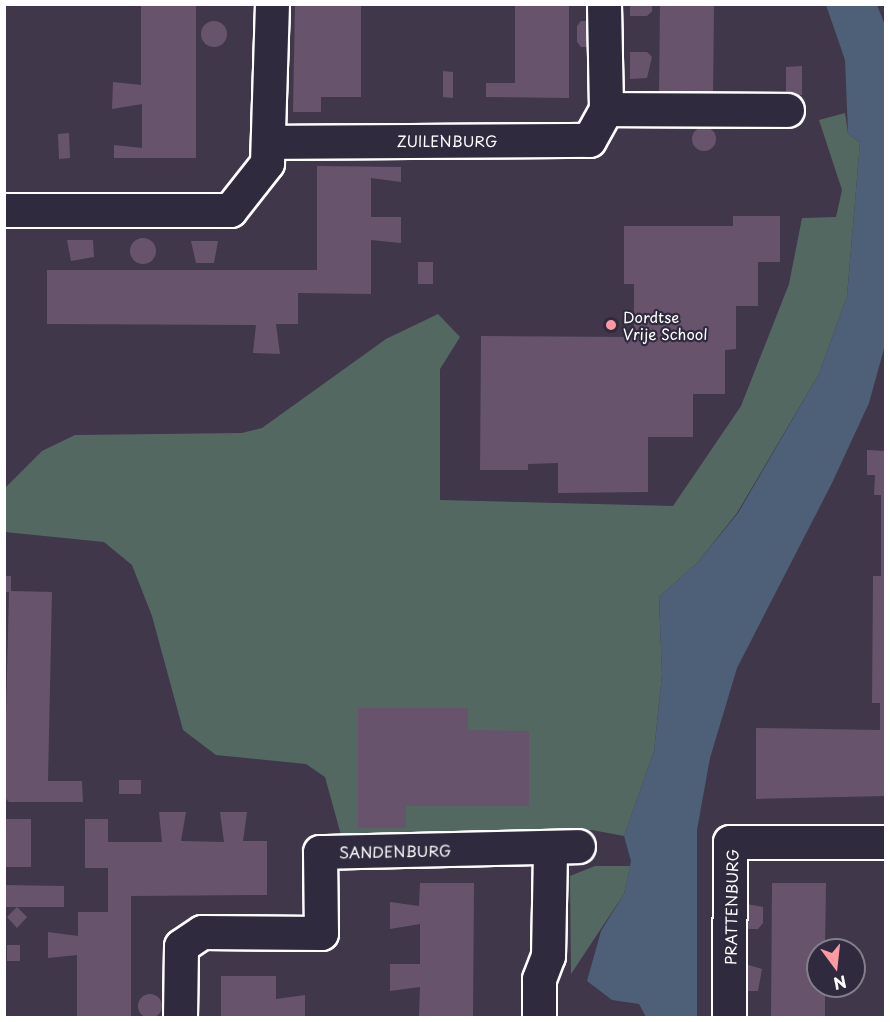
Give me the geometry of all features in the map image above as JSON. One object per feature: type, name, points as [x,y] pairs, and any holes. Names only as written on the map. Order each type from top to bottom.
[{"type":"street","points":[[4,210],[230,210],[267,162],[270,142],[272,4]]},
{"type":"street","name":"ZUILENBURG","points":[[270,142],[589,140],[606,109],[604,4]]},
{"type":"street","points":[[606,109],[787,110]]},
{"type":"street","name":"PRATTENBURG","points":[[729,1017],[730,843],[885,842]]},
{"type":"street","name":"SANDENBURG","points":[[180,1017],[182,946],[202,932],[321,933],[320,852],[564,848],[548,956],[539,979],[539,1017]]},
{"type":"green space","points":[[845,113],[848,133],[860,143],[847,296],[819,374],[737,513],[698,562],[659,597],[662,675],[654,751],[624,836],[592,830],[341,835],[325,777],[306,764],[216,755],[183,730],[152,616],[132,565],[104,542],[5,532],[5,488],[42,451],[75,435],[242,433],[262,428],[386,339],[438,314],[460,337],[440,369],[440,500],[673,506],[741,406],[789,284],[802,218],[836,217],[842,190],[819,120]]},
{"type":"green space","points":[[595,866],[630,866],[624,894],[571,974],[570,876]]},
{"type":"water","points":[[826,5],[877,5],[885,25],[885,345],[869,403],[832,483],[737,668],[710,758],[697,830],[697,1017],[646,1017],[639,1004],[612,1000],[587,981],[601,931],[624,894],[631,861],[624,836],[654,751],[662,675],[659,597],[698,562],[738,513],[819,374],[847,296],[860,143],[848,133],[845,60]]},
{"type":"building","points":[[141,4],[196,4],[196,158],[114,158],[114,145],[142,148],[142,104],[112,109],[113,82],[141,85]]},
{"type":"building","points":[[295,4],[361,4],[361,97],[321,97],[321,112],[293,112]]},
{"type":"building","points":[[515,4],[569,4],[569,98],[486,97],[486,83],[515,83]]},
{"type":"building","points":[[660,4],[714,4],[713,97],[659,97]]},
{"type":"building","points":[[630,5],[652,5],[652,11],[647,16],[630,16]]},
{"type":"building","points":[[214,21],[223,25],[227,34],[223,43],[214,47],[205,43],[201,34],[205,25]]},
{"type":"building","points":[[581,21],[598,21],[598,47],[581,47],[577,42],[577,26]]},
{"type":"building","points":[[630,52],[647,52],[652,57],[647,78],[630,79]]},
{"type":"building","points":[[802,66],[802,95],[786,95],[786,67]]},
{"type":"building","points":[[443,71],[453,72],[453,98],[443,97]]},
{"type":"building","points":[[704,127],[713,130],[716,139],[713,148],[704,151],[695,148],[692,139],[695,130]]},
{"type":"building","points":[[69,133],[70,158],[59,159],[58,134]]},
{"type":"building","points":[[317,166],[401,167],[401,182],[371,178],[371,217],[401,217],[401,243],[371,240],[371,294],[298,293],[298,324],[276,324],[280,354],[253,353],[256,325],[47,324],[47,270],[317,270]]},
{"type":"building","points":[[733,216],[780,216],[780,262],[758,262],[758,306],[736,306],[736,349],[725,350],[725,394],[693,394],[693,437],[648,437],[648,492],[558,493],[558,463],[528,464],[528,470],[480,470],[481,336],[634,337],[634,284],[624,284],[624,226],[733,226]]},
{"type":"building","points":[[143,238],[152,242],[156,251],[152,260],[143,264],[134,260],[130,251],[134,242]]},
{"type":"building","points":[[67,240],[93,240],[94,257],[71,261]]},
{"type":"building","points":[[191,241],[218,241],[214,263],[196,263]]},
{"type":"building","points":[[418,262],[433,262],[433,284],[418,284]]},
{"type":"building","points":[[867,450],[885,451],[885,796],[756,799],[756,728],[880,730],[880,703],[872,703],[873,576],[881,576],[881,495],[874,495],[875,475],[867,475]]},
{"type":"building","points":[[4,576],[11,576],[11,591],[52,592],[48,781],[82,781],[83,802],[9,802],[4,797],[9,592],[4,592]]},
{"type":"building","points":[[358,708],[468,708],[468,730],[529,731],[529,806],[406,806],[406,828],[358,828]]},
{"type":"building","points":[[119,780],[141,780],[141,794],[119,794]]},
{"type":"building","points":[[159,812],[186,812],[181,841],[224,842],[220,812],[247,812],[243,841],[267,841],[267,895],[131,896],[131,1017],[77,1017],[77,955],[48,958],[48,932],[78,936],[78,912],[108,912],[108,868],[85,868],[85,819],[108,819],[108,842],[162,842]]},
{"type":"building","points":[[4,819],[31,819],[31,867],[4,867]]},
{"type":"building","points":[[420,883],[474,883],[473,1017],[419,1017],[420,987],[390,991],[390,964],[420,964],[420,924],[390,929],[390,902],[419,906]]},
{"type":"building","points":[[772,883],[826,883],[825,938],[806,938],[806,998],[825,998],[825,1017],[771,1017]]},
{"type":"building","points":[[4,885],[64,886],[64,907],[4,907]]},
{"type":"building","points":[[741,903],[763,907],[763,923],[758,929],[742,929]]},
{"type":"building","points":[[17,907],[27,917],[17,928],[7,917]]},
{"type":"building","points":[[7,945],[20,945],[20,961],[7,961]]},
{"type":"building","points":[[742,963],[762,969],[758,991],[742,991]]},
{"type":"building","points":[[221,976],[276,976],[276,999],[305,995],[305,1017],[221,1017]]},
{"type":"building","points":[[150,994],[159,997],[162,1006],[159,1015],[150,1018],[141,1015],[138,1006],[141,997]]},
{"type":"place","name":"Dordtse Vrije School","points":[[611,325]]}]
